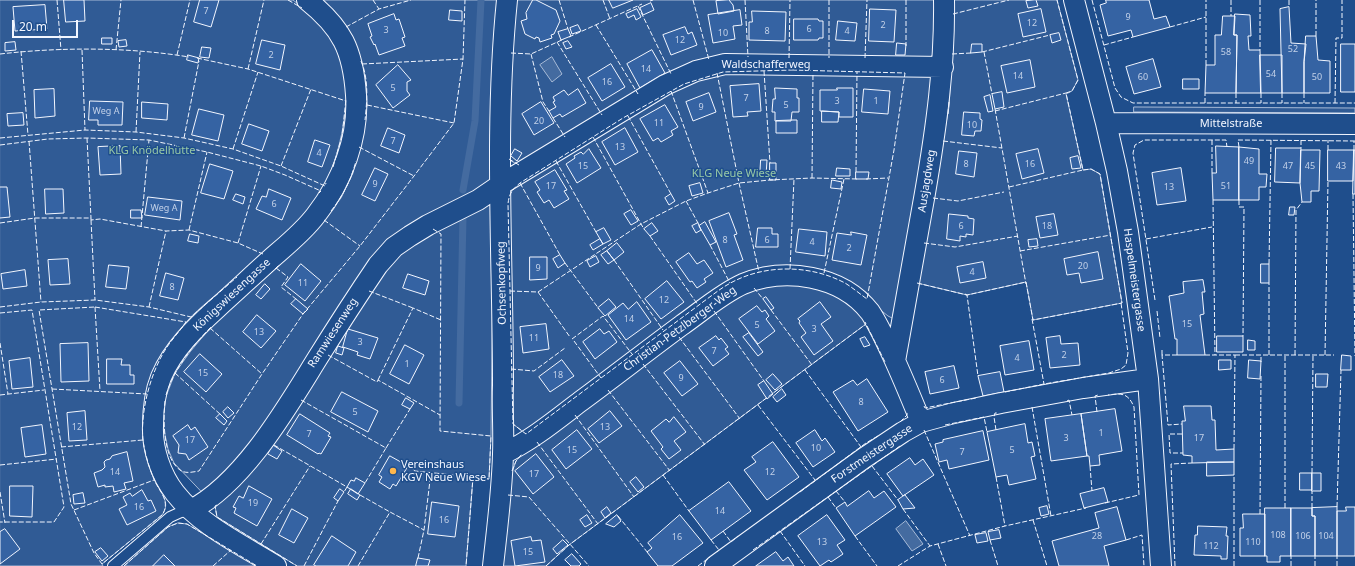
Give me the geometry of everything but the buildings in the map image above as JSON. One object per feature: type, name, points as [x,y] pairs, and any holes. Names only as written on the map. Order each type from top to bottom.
[{"type":"street","name":"Königswiesengasse","points":[[276,566],[211,525],[191,510],[175,493],[166,479],[157,457],[153,433],[154,406],[160,378],[174,354],[199,325],[316,216],[324,205],[338,179],[349,152],[356,103],[355,84],[350,54],[331,21],[307,0]]},
{"type":"street","name":"Ochsenkopfweg","points":[[493,566],[503,454],[503,346],[500,185],[502,64],[507,0]]},
{"type":"street","name":"Ausjagdweg","points":[[895,361],[939,102],[943,67],[944,0]]},
{"type":"street","name":"Haspelmeistergasse","points":[[1074,0],[1106,123],[1117,171],[1128,232],[1148,379],[1160,566]]},
{"type":"street","name":"Waldschafferweg","points":[[500,185],[665,84],[711,66],[739,64],[943,67]]},
{"type":"street","name":"Mittelstraße","points":[[1106,123],[1355,124]]},
{"type":"street","name":"Ramwiesenweg","points":[[191,510],[204,503],[221,489],[247,461],[269,433],[378,264],[394,247],[428,225],[478,200],[500,185]]},
{"type":"street","name":"Christian-Petzlberger-Weg","points":[[503,454],[535,436],[721,296],[742,284],[754,280],[766,277],[790,275],[810,277],[838,286],[854,297],[869,312],[880,328],[921,422]]},
{"type":"street","name":"Forstmeistergasse","points":[[715,566],[864,458],[921,422],[1001,403],[1083,388],[1148,379]]},
{"type":"lane","points":[[113,566],[170,517],[181,512],[191,510]]},
{"type":"green space","name":"KLG Knödelhütte","points":[[0,0],[293,0],[312,15],[329,35],[340,57],[346,81],[346,107],[340,143],[335,161],[320,194],[309,209],[282,238],[185,323],[150,387],[145,402],[143,415],[144,443],[151,472],[164,497],[166,506],[165,510],[162,515],[102,564],[103,566],[0,566]]},
{"type":"green space","points":[[320,0],[499,0],[495,52],[491,436],[489,479],[473,478],[466,566],[297,566],[217,517],[215,506],[174,463],[168,449],[164,430],[163,414],[165,399],[175,373],[210,328],[234,304],[276,268],[324,220],[341,198],[353,173],[364,126],[367,105],[366,84],[362,64],[346,27]]},
{"type":"green space","points":[[516,0],[935,0],[936,51],[932,56],[926,59],[728,58],[519,165],[509,160],[511,53]]},
{"type":"green space","points":[[953,0],[1057,0],[1078,80],[1072,91],[1066,94],[1083,170],[1091,169],[1100,174],[1122,303],[1033,320],[1026,282],[967,295],[917,283],[949,107]]},
{"type":"green space","name":"KLG Neue Wiese","points":[[717,73],[930,76],[932,80],[925,149],[894,317],[892,318],[888,316],[853,288],[776,269],[526,434],[513,424],[509,195],[520,183],[684,84]]},
{"type":"green space","points":[[1134,107],[1355,108],[1355,113],[1134,112]]},
{"type":"green space","points":[[788,282],[832,291],[859,312],[866,324],[569,545],[546,566],[502,566],[511,475],[516,461],[522,454],[726,303],[754,288]]},
{"type":"green space","points":[[178,523],[187,524],[257,566],[124,566],[168,527]]},
{"type":"shaded area","points":[[552,57],[562,74],[552,82],[540,65]]},
{"type":"shaded area","points":[[906,521],[923,544],[912,551],[896,529]]},
{"type":"waterway","points":[[463,190],[475,121],[481,0]]},
{"type":"waterway","points":[[459,403],[463,217]]},
{"type":"fence","points":[[57,0],[61,50]]},
{"type":"fence","points":[[116,50],[121,0]]},
{"type":"fence","points":[[177,55],[190,0]]},
{"type":"fence","points":[[248,69],[264,0]]},
{"type":"fence","points":[[288,0],[302,8]]},
{"type":"fence","points":[[373,0],[379,9]]},
{"type":"fence","points":[[346,27],[379,9],[411,0]]},
{"type":"fence","points":[[165,401],[164,428],[170,457],[174,464],[184,472],[199,471],[303,314],[360,246],[454,123],[463,59],[465,0]]},
{"type":"fence","points":[[559,0],[568,29]]},
{"type":"fence","points":[[603,0],[610,19]]},
{"type":"fence","points":[[693,0],[709,60]]},
{"type":"fence","points":[[745,0],[748,57]]},
{"type":"fence","points":[[789,58],[790,0]]},
{"type":"fence","points":[[829,0],[829,58]]},
{"type":"fence","points":[[865,58],[867,0]]},
{"type":"fence","points":[[906,0],[906,46]]},
{"type":"fence","points":[[953,14],[1009,0]]},
{"type":"fence","points":[[917,283],[967,295],[1026,282],[1033,320],[1122,303],[1100,174],[1091,169],[1083,170],[1066,93],[1072,91],[1078,80],[1057,0]]},
{"type":"fence","points":[[1092,0],[1115,88],[1121,97],[1133,103],[1355,103]]},
{"type":"fence","points":[[1206,0],[1206,65]]},
{"type":"fence","points":[[1231,0],[1231,16]]},
{"type":"fence","points":[[1260,0],[1260,50]]},
{"type":"fence","points":[[1289,0],[1289,7]]},
{"type":"fence","points":[[1316,0],[1316,36]]},
{"type":"fence","points":[[1335,103],[1336,38],[1342,38],[1342,0]]},
{"type":"fence","points":[[569,37],[642,4]]},
{"type":"fence","points":[[638,6],[671,74]]},
{"type":"fence","points":[[1170,27],[1206,17]]},
{"type":"fence","points":[[596,25],[638,94]]},
{"type":"fence","points":[[982,52],[1050,35]]},
{"type":"fence","points":[[1104,45],[1133,37]]},
{"type":"fence","points":[[511,53],[531,54],[564,39]]},
{"type":"fence","points":[[557,42],[602,115]]},
{"type":"fence","points":[[0,54],[47,50],[95,49],[143,51],[189,57]]},
{"type":"fence","points":[[82,50],[85,130]]},
{"type":"fence","points":[[21,51],[28,135]]},
{"type":"fence","points":[[136,132],[140,52]]},
{"type":"fence","points":[[984,52],[992,94]]},
{"type":"fence","points":[[952,54],[971,53]]},
{"type":"fence","points":[[531,54],[543,102],[549,111]]},
{"type":"fence","points":[[197,58],[248,69],[346,101]]},
{"type":"fence","points":[[362,64],[463,59]]},
{"type":"fence","points":[[184,138],[199,61]]},
{"type":"fence","points":[[361,61],[364,68],[366,83],[367,98],[365,120]]},
{"type":"fence","points":[[792,70],[905,73],[894,150],[867,299],[845,283],[816,272],[786,269],[770,270],[741,278],[717,292],[526,434],[513,424],[508,204],[509,197],[515,187],[623,118],[684,84],[723,72],[792,70]]},
{"type":"fence","points":[[764,71],[770,163]]},
{"type":"fence","points":[[233,149],[258,72]]},
{"type":"fence","points":[[856,172],[857,72]]},
{"type":"fence","points":[[717,73],[759,272]]},
{"type":"fence","points":[[812,178],[813,73]]},
{"type":"fence","points":[[281,166],[311,89]]},
{"type":"fence","points":[[671,91],[708,193]]},
{"type":"fence","points":[[995,111],[1066,93]]},
{"type":"fence","points":[[1205,93],[1205,103]]},
{"type":"fence","points":[[1236,93],[1236,103]]},
{"type":"fence","points":[[1261,93],[1261,103]]},
{"type":"fence","points":[[1282,93],[1282,103]]},
{"type":"fence","points":[[1304,93],[1304,103]]},
{"type":"fence","points":[[333,167],[342,136],[346,99]]},
{"type":"fence","points":[[948,114],[949,102]]},
{"type":"fence","points":[[367,105],[454,123]]},
{"type":"fence","points":[[995,109],[1026,284]]},
{"type":"fence","points":[[628,116],[671,194]]},
{"type":"fence","points":[[553,118],[565,137]]},
{"type":"fence","points":[[0,138],[85,130],[136,132],[184,138],[233,149],[281,166],[325,186],[326,183]]},
{"type":"fence","points":[[593,137],[644,229]]},
{"type":"fence","points":[[87,138],[91,218]]},
{"type":"fence","points":[[0,145],[48,139],[87,138],[149,140],[207,152],[261,166],[321,191],[319,193]]},
{"type":"fence","points":[[141,227],[149,140]]},
{"type":"fence","points":[[1155,300],[1133,153],[1135,145],[1144,140],[1226,140],[1227,147]]},
{"type":"fence","points":[[1212,140],[1212,173]]},
{"type":"fence","points":[[1239,147],[1238,140],[1355,141]]},
{"type":"fence","points":[[1269,264],[1271,140]]},
{"type":"fence","points":[[1301,140],[1301,148]]},
{"type":"fence","points":[[1328,140],[1328,150]]},
{"type":"fence","points":[[29,141],[41,302]]},
{"type":"fence","points":[[943,141],[1002,148]]},
{"type":"fence","points":[[1354,141],[1354,150]]},
{"type":"fence","points":[[359,147],[414,176]]},
{"type":"fence","points":[[189,230],[207,152]]},
{"type":"fence","points":[[509,159],[519,165]]},
{"type":"fence","points":[[331,211],[346,188],[356,161]]},
{"type":"fence","points":[[556,161],[596,232]]},
{"type":"fence","points":[[238,243],[261,166]]},
{"type":"fence","points":[[1009,187],[1083,170]]},
{"type":"fence","points":[[510,291],[538,292],[641,224],[686,201],[739,183],[812,178],[858,179]]},
{"type":"fence","points":[[866,179],[888,178]]},
{"type":"fence","points":[[790,269],[794,179]]},
{"type":"fence","points":[[824,273],[844,179]]},
{"type":"fence","points":[[1325,355],[1328,181]]},
{"type":"fence","points":[[520,183],[560,255]]},
{"type":"fence","points":[[933,198],[958,201],[1004,192]]},
{"type":"fence","points":[[1353,194],[1355,356]]},
{"type":"fence","points":[[1213,200],[1215,355]]},
{"type":"fence","points":[[1239,200],[1239,207],[1244,207],[1243,336]]},
{"type":"fence","points":[[686,201],[698,223]]},
{"type":"fence","points":[[1295,355],[1296,210],[1302,202]]},
{"type":"fence","points":[[0,223],[35,218],[100,219],[166,231],[189,230],[238,243],[263,254]]},
{"type":"fence","points":[[91,220],[95,300]]},
{"type":"fence","points":[[324,220],[360,246]]},
{"type":"fence","points":[[1146,239],[1212,227]]},
{"type":"fence","points":[[433,229],[441,234],[440,431],[491,436],[489,479],[473,477],[466,566]]},
{"type":"fence","points":[[149,307],[166,231]]},
{"type":"fence","points":[[1020,251],[1111,235]]},
{"type":"fence","points":[[650,236],[698,305]]},
{"type":"fence","points":[[924,243],[955,247],[1018,236]]},
{"type":"fence","points":[[710,245],[730,283]]},
{"type":"fence","points":[[614,260],[663,330]]},
{"type":"fence","points":[[565,263],[599,309]]},
{"type":"fence","points":[[270,274],[280,264]]},
{"type":"fence","points":[[276,268],[288,277],[281,287],[296,299]]},
{"type":"fence","points":[[0,307],[41,302],[95,300],[149,307],[191,317],[237,277]]},
{"type":"fence","points":[[1269,283],[1269,355]]},
{"type":"fence","points":[[754,288],[763,299]]},
{"type":"fence","points":[[369,291],[413,308]]},
{"type":"fence","points":[[538,292],[570,337]]},
{"type":"fence","points":[[965,294],[967,295],[978,376]]},
{"type":"fence","points":[[1005,392],[1109,373],[1121,369],[1126,365],[1128,353],[1121,303]]},
{"type":"fence","points":[[95,307],[186,322],[167,347],[156,368],[148,392],[143,417],[143,441],[145,450],[152,475],[164,498],[165,510],[162,515],[102,564],[94,553],[71,504],[39,310],[95,307]]},
{"type":"fence","points":[[95,307],[100,391]]},
{"type":"fence","points":[[378,380],[413,308],[441,320]]},
{"type":"fence","points":[[0,313],[32,310],[64,507],[54,522],[0,522]]},
{"type":"fence","points":[[771,310],[812,365]]},
{"type":"fence","points":[[714,311],[764,381]]},
{"type":"fence","points":[[1157,311],[1160,338]]},
{"type":"fence","points":[[572,339],[603,316],[632,354]]},
{"type":"fence","points":[[1032,319],[1044,384]]},
{"type":"fence","points":[[546,566],[569,545],[866,324],[865,322]]},
{"type":"fence","points":[[166,395],[169,385],[179,367],[198,341],[212,326]]},
{"type":"fence","points":[[867,326],[885,362]]},
{"type":"fence","points":[[210,328],[262,374]]},
{"type":"fence","points":[[679,337],[740,419]]},
{"type":"fence","points":[[574,341],[601,378]]},
{"type":"fence","points":[[0,343],[8,394]]},
{"type":"fence","points":[[511,369],[534,371],[565,348]]},
{"type":"fence","points":[[1162,350],[1162,355]]},
{"type":"fence","points":[[328,355],[377,382],[378,380],[440,415]]},
{"type":"fence","points":[[1177,355],[1162,355],[1168,425],[1182,424]]},
{"type":"fence","points":[[1205,355],[1235,355],[1234,449]]},
{"type":"fence","points":[[1235,355],[1334,355]]},
{"type":"fence","points":[[1261,355],[1261,362]]},
{"type":"fence","points":[[1285,355],[1285,508]]},
{"type":"fence","points":[[1312,473],[1313,355]]},
{"type":"fence","points":[[643,364],[705,445]]},
{"type":"fence","points":[[805,370],[861,447]]},
{"type":"fence","points":[[1337,507],[1341,370]]},
{"type":"fence","points":[[175,373],[221,415]]},
{"type":"fence","points":[[1260,514],[1261,376]]},
{"type":"fence","points":[[52,389],[147,394]]},
{"type":"fence","points":[[0,395],[44,390]]},
{"type":"fence","points":[[608,390],[670,471]]},
{"type":"fence","points":[[1097,412],[1095,396],[1098,395]]},
{"type":"fence","points":[[1105,503],[1139,495],[1134,407],[1132,402],[1124,395],[1108,395]]},
{"type":"fence","points":[[924,406],[925,408],[976,398]]},
{"type":"fence","points":[[301,400],[386,448],[365,483]]},
{"type":"fence","points":[[1067,401],[1069,400],[1072,415]]},
{"type":"fence","points":[[758,405],[815,480]]},
{"type":"fence","points":[[1032,407],[1051,516]]},
{"type":"fence","points":[[386,448],[410,409]]},
{"type":"fence","points":[[900,422],[907,415],[907,411]]},
{"type":"fence","points":[[996,430],[994,417],[995,413],[998,413]]},
{"type":"fence","points":[[575,415],[634,497]]},
{"type":"fence","points":[[945,425],[984,417],[987,432]]},
{"type":"fence","points":[[924,430],[970,536]]},
{"type":"fence","points":[[1182,434],[1169,434],[1170,453],[1183,453]]},
{"type":"fence","points":[[800,492],[866,443],[878,436]]},
{"type":"fence","points":[[61,447],[143,440]]},
{"type":"fence","points":[[537,442],[598,524]]},
{"type":"fence","points":[[274,445],[347,487],[344,492]]},
{"type":"fence","points":[[753,550],[900,446]]},
{"type":"fence","points":[[512,471],[516,461],[522,454]]},
{"type":"fence","points":[[0,465],[57,459]]},
{"type":"fence","points":[[1175,566],[1171,464],[1192,463]]},
{"type":"fence","points":[[261,544],[310,466]]},
{"type":"fence","points":[[408,466],[415,471],[473,477]]},
{"type":"fence","points":[[872,466],[898,500]]},
{"type":"fence","points":[[1090,466],[1092,491]]},
{"type":"fence","points":[[418,558],[424,530],[431,472]]},
{"type":"fence","points":[[663,475],[689,511]]},
{"type":"fence","points":[[1234,475],[1234,566]]},
{"type":"fence","points":[[996,477],[1005,526]]},
{"type":"fence","points":[[74,510],[154,480]]},
{"type":"fence","points":[[836,491],[845,502]]},
{"type":"fence","points":[[1312,491],[1312,508]]},
{"type":"fence","points":[[0,492],[5,523]]},
{"type":"fence","points":[[360,495],[390,512]]},
{"type":"fence","points":[[508,495],[529,497],[589,566]]},
{"type":"fence","points":[[828,497],[836,508]]},
{"type":"fence","points":[[304,566],[338,501]]},
{"type":"fence","points":[[217,505],[215,506],[217,517],[297,566]]},
{"type":"fence","points":[[898,566],[930,546],[1005,526],[1086,508]]},
{"type":"fence","points":[[903,509],[930,546]]},
{"type":"fence","points":[[358,566],[390,512],[424,530]]},
{"type":"fence","points":[[618,516],[648,553]]},
{"type":"fence","points":[[1033,520],[1047,566]]},
{"type":"fence","points":[[124,566],[168,527],[178,523],[187,524],[257,566]]},
{"type":"fence","points":[[723,531],[731,542],[738,536]]},
{"type":"fence","points":[[780,531],[805,566]]},
{"type":"fence","points":[[1126,540],[1142,535],[1144,566]]},
{"type":"fence","points":[[855,536],[877,566]]},
{"type":"fence","points":[[711,540],[719,550],[717,552]]},
{"type":"fence","points":[[990,540],[998,566]]},
{"type":"fence","points":[[938,544],[946,566]]},
{"type":"fence","points":[[213,566],[231,550]]},
{"type":"fence","points":[[1291,556],[1291,566]]},
{"type":"fence","points":[[1315,556],[1315,566]]},
{"type":"fence","points":[[1337,556],[1337,566]]},
{"type":"fence","points":[[698,566],[710,557]]},
{"type":"place","name":"Vereinshaus KGV Neue Wiese","points":[[393,471]]}]
